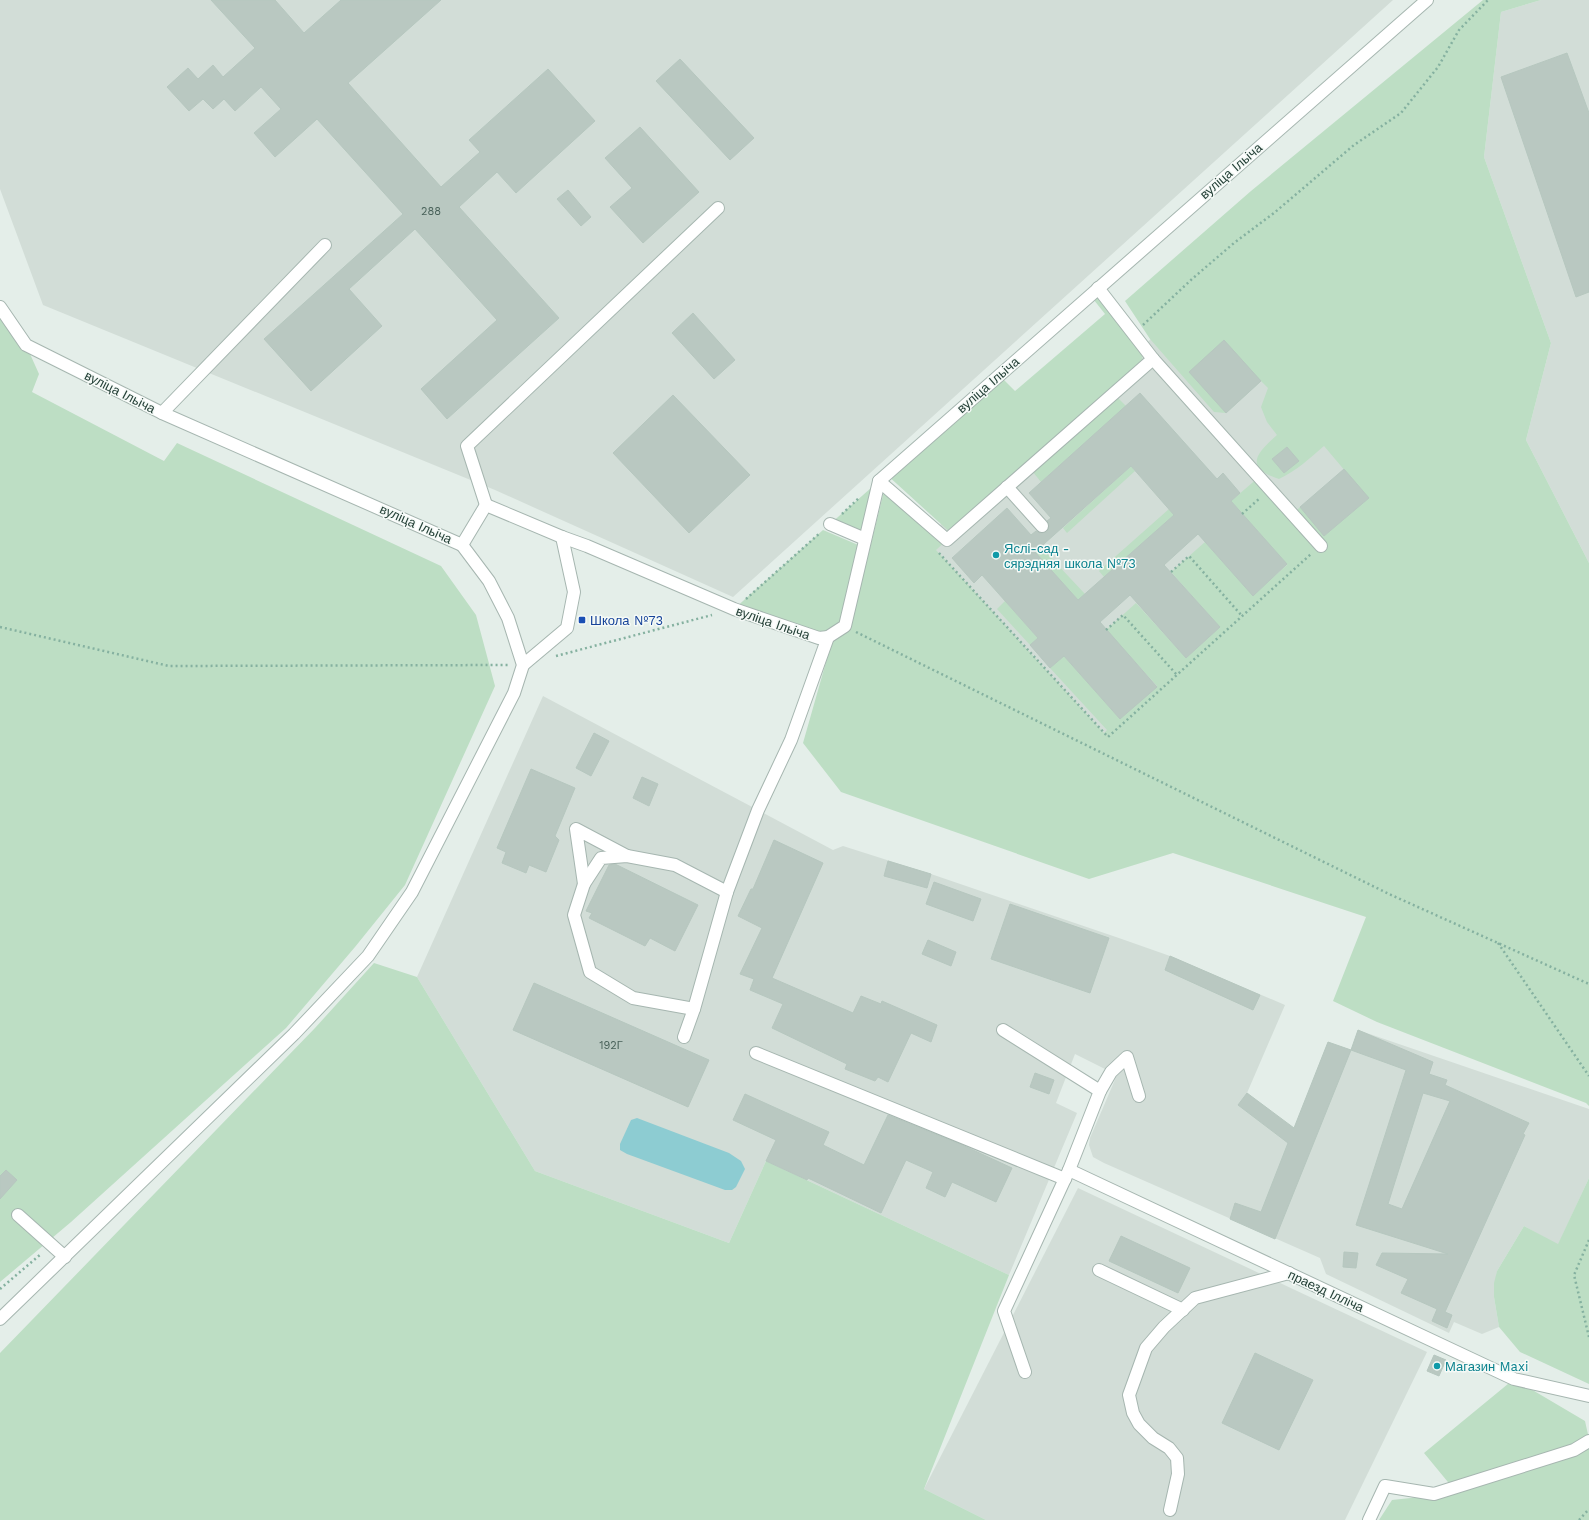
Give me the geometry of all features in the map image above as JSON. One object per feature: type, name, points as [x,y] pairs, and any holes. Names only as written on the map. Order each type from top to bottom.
[{"type":"street","name":"вуліца Ільіча","points":[[879,481],[1427,0]]},
{"type":"street","points":[[486,505],[467,446],[718,208]]},
{"type":"street","points":[[162,412],[325,245]]},
{"type":"street","points":[[1098,288],[1153,359],[1321,546]]},
{"type":"street","name":"вуліца Ільіча","points":[[0,306],[26,345],[162,412],[462,545],[486,505],[587,546],[734,609],[819,638],[828,637],[845,626]]},
{"type":"street","points":[[845,626],[879,481],[947,540],[1153,359]]},
{"type":"street","points":[[1007,487],[1042,526]]},
{"type":"street","points":[[830,524],[865,539]]},
{"type":"street","points":[[0,1319],[294,1034],[368,956],[412,892],[514,693],[523,665],[567,628],[574,592],[562,537]]},
{"type":"street","points":[[462,545],[488,581],[508,618],[523,665]]},
{"type":"street","points":[[684,1037],[694,1009],[727,892],[758,810],[790,740],[828,637]]},
{"type":"street","points":[[584,884],[576,828],[627,856]]},
{"type":"street","points":[[694,1009],[633,998],[590,972],[574,915],[584,884],[601,858],[627,856],[675,865],[727,892]]},
{"type":"street","points":[[1003,1030],[1100,1091]]},
{"type":"street","name":"праезд Ілліча","points":[[756,1053],[1067,1174],[1289,1273],[1514,1379],[1589,1396]]},
{"type":"street","points":[[1025,1372],[1004,1311],[1067,1174],[1100,1091],[1111,1072],[1127,1057],[1139,1096]]},
{"type":"street","points":[[18,1215],[65,1257]]},
{"type":"street","points":[[1099,1270],[1183,1310]]},
{"type":"street","points":[[1170,1510],[1178,1474],[1177,1458],[1169,1448],[1153,1438],[1139,1424],[1133,1413],[1129,1396],[1146,1348],[1195,1298],[1289,1273]]},
{"type":"street","points":[[1369,1520],[1386,1486],[1434,1494],[1574,1450],[1589,1441]]},
{"type":"path","points":[[1142,326],[1192,279],[1234,243],[1274,213],[1354,145],[1401,113],[1438,67],[1459,30],[1488,0]]},
{"type":"path","points":[[1242,514],[1270,489]]},
{"type":"path","points":[[947,540],[936,549],[1108,737],[1321,546]]},
{"type":"path","points":[[1171,572],[1189,556],[1242,616]]},
{"type":"path","points":[[1106,630],[1123,615],[1177,675]]},
{"type":"path","points":[[845,626],[1390,894],[1589,984]]},
{"type":"path","points":[[0,627],[169,666],[523,665]]},
{"type":"path","points":[[1497,942],[1589,1076]]},
{"type":"path","points":[[1589,1240],[1574,1275],[1589,1337]]},
{"type":"path","points":[[0,1289],[51,1245]]},
{"type":"path","points":[[1579,1520],[1589,1509]]},
{"type":"shaded area","points":[[0,0],[1393,0],[733,597],[495,490],[43,305],[0,189]]},
{"type":"shaded area","points":[[1541,0],[1589,0],[1589,563],[1526,440],[1551,343],[1484,157],[1501,12]]},
{"type":"shaded area","points":[[1211,286],[1399,499],[1112,754],[915,547]]},
{"type":"shaded area","points":[[543,696],[833,850],[843,846],[931,874],[1116,937],[1170,956],[1285,1005],[1247,1093],[1294,1129],[1328,1042],[1351,1050],[1358,1030],[1589,1109],[1589,1178],[1558,1245],[1524,1226],[1497,1271],[1494,1297],[1499,1327],[1482,1334],[1454,1322],[1449,1333],[1326,1274],[1320,1258],[1093,1157],[1089,1145],[1090,1138],[1117,1075],[1075,1054],[1056,1103],[1077,1113],[1009,1275],[766,1161],[729,1243],[535,1171],[417,977]]},
{"type":"shaded area","points":[[1078,1188],[1427,1352],[1345,1520],[986,1520],[924,1489]]},
{"type":"green space","points":[[1483,0],[1541,0],[1501,12],[1484,157],[1551,343],[1526,440],[1589,563],[1589,1106],[1586,1103],[1377,1022],[1333,1001],[1366,917],[1173,853],[1089,879],[841,792],[803,743],[832,641],[850,629],[885,487],[947,540],[936,550],[1104,733],[1107,730],[1050,668],[1064,656],[1120,719],[1157,686],[1106,630],[1136,603],[1186,658],[1220,627],[1171,572],[1205,542],[1253,595],[1287,565],[1231,501],[1259,477],[1293,514],[1300,507],[1325,535],[1368,498],[1324,446],[1308,460],[1279,479],[1261,470],[1257,465],[1259,454],[1277,435],[1267,422],[1261,407],[1268,388],[1261,381],[1226,413],[1214,412],[1150,339],[1125,301],[1251,191]]},
{"type":"green space","points":[[1098,288],[1144,347],[1142,358],[1147,364],[953,535],[886,474],[999,375],[1015,391],[1105,314],[1090,295]]},
{"type":"green space","points":[[0,307],[26,345],[39,374],[32,392],[164,461],[177,443],[441,566],[476,615],[495,686],[405,885],[355,947],[286,1028],[71,1222],[0,1282]]},
{"type":"green space","points":[[1117,397],[1126,406],[1041,482],[1033,472]]},
{"type":"green space","points":[[1131,466],[1135,471],[1067,533],[1063,528]]},
{"type":"green space","points":[[879,481],[863,530],[854,534],[830,524]]},
{"type":"green space","points":[[1169,509],[1174,515],[1104,577],[1099,571]]},
{"type":"green space","points":[[823,530],[863,547],[845,626],[828,637],[734,609]]},
{"type":"green space","points":[[1041,547],[1085,594],[1078,600],[1035,552]]},
{"type":"green space","points":[[1005,601],[1038,638],[1030,645],[997,609]]},
{"type":"green space","points":[[374,963],[417,977],[535,1171],[729,1243],[766,1161],[1009,1275],[924,1489],[986,1520],[0,1520],[0,1353],[315,1028]]},
{"type":"green space","points":[[1589,1178],[1589,1384],[1520,1352],[1499,1327],[1494,1297],[1494,1283],[1497,1271],[1524,1226],[1558,1244]]},
{"type":"green space","points":[[1514,1379],[1585,1421],[1589,1439],[1589,1520],[1379,1520],[1392,1500],[1457,1493],[1424,1453]]},
{"type":"water","points":[[637,1118],[729,1153],[741,1161],[745,1169],[736,1187],[732,1190],[725,1190],[627,1154],[620,1150],[620,1144],[631,1120]]},
{"type":"building","points":[[211,0],[275,0],[304,33],[341,0],[441,0],[348,83],[441,187],[480,152],[469,140],[548,69],[595,121],[516,193],[497,172],[459,207],[559,318],[447,419],[421,389],[497,320],[415,229],[349,289],[382,326],[311,391],[264,339],[403,214],[317,119],[275,157],[254,133],[281,109],[261,87],[235,111],[224,99],[213,109],[203,99],[189,111],[167,87],[188,68],[198,79],[213,65],[223,77],[255,48]]},
{"type":"building","points":[[1567,53],[1589,113],[1589,292],[1576,297],[1501,77]]},
{"type":"building","points":[[680,59],[754,138],[730,160],[656,81]]},
{"type":"building","points":[[640,127],[699,192],[643,243],[610,207],[632,188],[605,158]]},
{"type":"building","points":[[568,190],[591,217],[581,226],[557,199]]},
{"type":"building","points":[[693,313],[735,360],[714,379],[672,333]]},
{"type":"building","points":[[1224,340],[1261,381],[1226,413],[1189,372]]},
{"type":"building","name":"Яслі-сад - сярэдняя школа №73","points":[[1140,393],[1217,479],[1223,473],[1240,493],[1231,501],[1287,564],[1253,596],[1198,534],[1164,565],[1220,627],[1186,658],[1130,595],[1100,622],[1157,687],[1120,719],[1064,656],[1050,668],[1030,645],[1038,638],[982,575],[974,583],[952,558],[1007,508],[1031,535],[1036,531],[1040,533],[1047,532],[1049,525],[1047,521],[1051,518],[1029,493]],"holes":[[[1131,466],[1174,515],[1078,600],[1035,552]]]},
{"type":"building","points":[[673,395],[750,475],[689,533],[613,453]]},
{"type":"building","points":[[1287,447],[1299,461],[1284,473],[1272,459]]},
{"type":"building","points":[[1344,469],[1369,498],[1324,536],[1300,507]]},
{"type":"building","points":[[594,733],[609,741],[591,776],[576,768]]},
{"type":"building","points":[[531,769],[575,788],[555,836],[559,840],[546,872],[529,865],[526,873],[502,863],[506,852],[497,848]]},
{"type":"building","points":[[642,777],[658,784],[649,806],[633,798]]},
{"type":"building","points":[[774,840],[823,863],[772,978],[853,1013],[861,996],[881,1004],[882,1001],[937,1025],[931,1042],[911,1033],[888,1082],[878,1077],[875,1081],[845,1069],[847,1064],[772,1028],[783,1004],[750,990],[754,979],[740,974],[762,928],[738,916],[751,889],[753,889]]},
{"type":"building","points":[[888,861],[931,874],[927,888],[884,876]]},
{"type":"building","points":[[615,864],[698,905],[675,951],[650,938],[645,946],[589,918],[592,913],[586,911],[609,865]]},
{"type":"building","points":[[934,882],[981,899],[973,921],[926,904]]},
{"type":"building","points":[[1010,904],[1109,938],[1090,993],[991,959]]},
{"type":"building","points":[[928,940],[956,952],[951,966],[922,954]]},
{"type":"building","points":[[1170,956],[1260,995],[1253,1010],[1165,970]]},
{"type":"building","points":[[534,983],[709,1060],[688,1107],[513,1030]]},
{"type":"building","points":[[1358,1030],[1433,1062],[1429,1074],[1447,1080],[1445,1085],[1529,1123],[1523,1134],[1525,1135],[1445,1312],[1452,1315],[1447,1328],[1432,1321],[1437,1309],[1401,1293],[1408,1279],[1376,1265],[1382,1253],[1448,1254],[1356,1225],[1406,1070],[1351,1050]],"holes":[[[1423,1093],[1450,1101],[1402,1209],[1388,1204]]]},
{"type":"building","points":[[1328,1042],[1351,1050],[1275,1239],[1230,1219],[1235,1203],[1261,1212],[1288,1143],[1238,1105],[1247,1093],[1294,1128]]},
{"type":"building","points":[[1035,1073],[1054,1080],[1049,1094],[1030,1087]]},
{"type":"building","points":[[745,1094],[829,1132],[823,1145],[864,1165],[888,1115],[960,1144],[1012,1168],[996,1202],[952,1182],[945,1197],[926,1188],[933,1172],[906,1160],[881,1213],[808,1178],[807,1180],[766,1161],[776,1140],[733,1120]]},
{"type":"building","points":[[6,1170],[17,1180],[0,1199],[0,1176]]},
{"type":"building","points":[[1121,1236],[1190,1268],[1178,1293],[1109,1261]]},
{"type":"building","points":[[1344,1252],[1358,1253],[1356,1268],[1343,1267]]},
{"type":"building","points":[[1255,1353],[1313,1380],[1279,1450],[1222,1423]]},
{"type":"building","name":"Магазин Maxi","points":[[1434,1355],[1446,1360],[1439,1376],[1427,1371]]},
{"type":"place","name":"Яслі-сад - сярэдняя школа №73","points":[[996,555]]},
{"type":"place","name":"Школа №73","points":[[582,620]]},
{"type":"place","name":"Магазин Maxi","points":[[1437,1366]]}]
